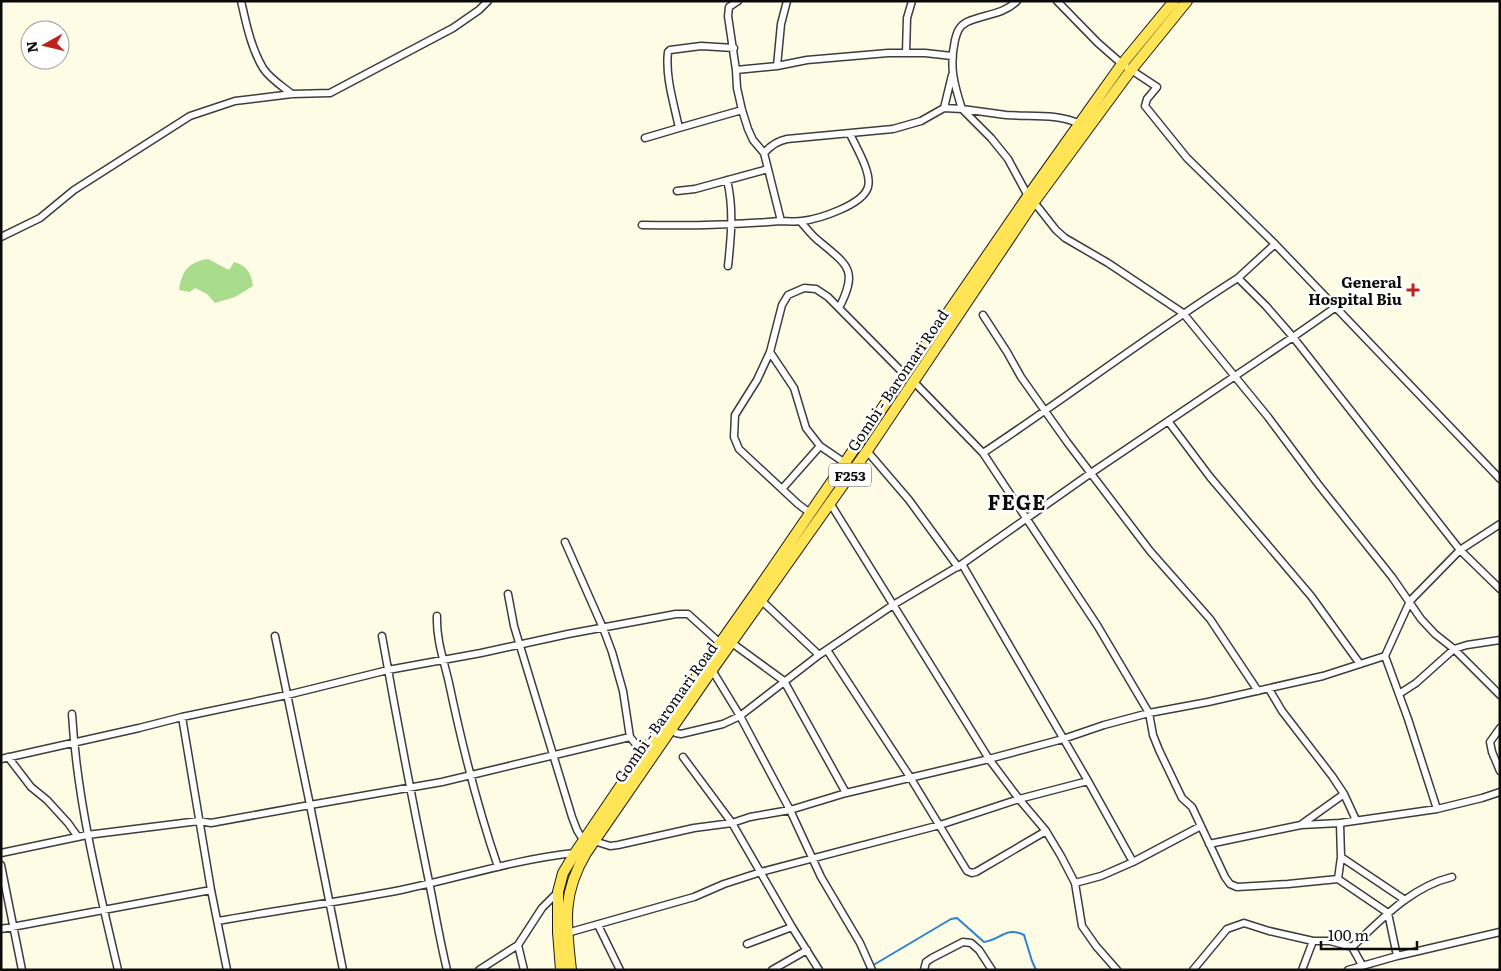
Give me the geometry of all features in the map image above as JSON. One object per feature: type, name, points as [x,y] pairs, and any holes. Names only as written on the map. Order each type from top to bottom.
[{"type":"main road","name":"Gombi - Baromari Road","points":[[571,970],[567,933],[567,903],[569,890],[580,863],[720,643],[865,434],[904,374],[1174,1]]},
{"type":"main road","name":"Gombi - Baromari Road","points":[[561,970],[558,932],[558,892],[563,873],[583,840],[643,753],[670,724],[732,643],[870,447],[1080,124],[1127,67],[1187,1]]},
{"type":"main road","points":[[865,434],[870,447]]},
{"type":"street","points":[[241,1],[254,48],[264,69],[276,82],[292,94]]},
{"type":"street","points":[[1,237],[40,218],[74,190],[190,116],[235,102],[292,94],[330,93],[452,28],[479,10],[488,1]]},
{"type":"street","points":[[738,1],[729,7],[728,12],[734,48],[737,88],[748,129],[753,140],[764,153],[780,221]]},
{"type":"street","points":[[777,66],[781,24],[787,1]]},
{"type":"street","points":[[906,53],[907,18],[912,1]]},
{"type":"street","points":[[944,108],[952,72],[952,56],[956,34],[961,26],[968,21],[995,14],[1017,1]]},
{"type":"street","points":[[1057,1],[1098,43],[1127,67],[1157,87],[1147,99],[1145,106],[1187,158],[1336,306],[1500,479]]},
{"type":"street","points":[[679,128],[670,81],[668,52],[701,46],[734,48]]},
{"type":"street","points":[[736,70],[777,66],[807,60],[906,53],[952,56]]},
{"type":"street","points":[[952,72],[962,109],[991,138],[1008,159],[1031,199],[1056,230],[1065,238],[1108,263],[1183,313],[1268,417],[1422,619],[1435,634],[1454,649],[1500,695]]},
{"type":"street","points":[[764,153],[777,141],[893,129],[921,121],[944,108],[1005,115],[1060,117],[1080,124]]},
{"type":"street","points":[[646,138],[742,110]]},
{"type":"street","points":[[642,225],[801,222],[838,212],[863,195],[868,187],[868,174],[850,134]]},
{"type":"street","points":[[676,191],[688,191],[768,170]]},
{"type":"street","points":[[727,180],[731,198],[728,266]]},
{"type":"street","points":[[801,222],[819,242],[843,261],[847,270],[849,280],[839,308]]},
{"type":"street","points":[[983,453],[1046,411],[1183,313],[1238,278],[1275,244]]},
{"type":"street","points":[[1238,278],[1293,337],[1460,550],[1500,588]]},
{"type":"street","points":[[810,513],[739,448],[734,437],[735,415],[757,380],[770,352],[782,305],[788,295],[804,288],[816,290],[828,297],[904,374]]},
{"type":"street","points":[[670,724],[676,732],[681,734],[724,724],[740,716],[819,655],[893,605],[960,566],[1091,473],[1336,306]]},
{"type":"street","points":[[983,315],[1008,352],[1021,377],[1067,442],[1150,551],[1210,619],[1258,691]]},
{"type":"street","points":[[770,352],[794,388],[806,428],[820,446],[844,463]]},
{"type":"street","points":[[914,382],[983,453],[1097,625],[1149,713],[1153,735],[1159,750],[1182,798],[1192,808],[1230,884],[1237,887],[1338,879],[1388,913],[1397,956]]},
{"type":"street","points":[[1168,421],[1210,477],[1311,596],[1360,664]]},
{"type":"street","points":[[782,489],[820,446]]},
{"type":"street","points":[[870,447],[960,566],[1088,781],[1133,862]]},
{"type":"street","points":[[830,503],[990,759],[1019,799],[1046,831],[1075,883],[1082,926],[1117,970]]},
{"type":"street","points":[[1437,809],[1385,656],[1410,601],[1460,550],[1500,524]]},
{"type":"street","points":[[565,542],[603,628],[618,672],[630,737],[643,753]]},
{"type":"street","points":[[508,594],[514,626],[534,694],[572,817],[583,840]]},
{"type":"street","points":[[762,601],[819,655]]},
{"type":"street","points":[[78,837],[47,800],[30,787],[4,758],[286,695],[388,670],[676,614],[688,614],[720,643]]},
{"type":"street","points":[[437,616],[438,639],[470,776],[498,867]]},
{"type":"street","points":[[275,636],[343,970]]},
{"type":"street","points":[[382,636],[409,788],[447,970]]},
{"type":"street","points":[[1399,694],[1416,683],[1454,649],[1500,640]]},
{"type":"street","points":[[732,643],[784,681],[846,793]]},
{"type":"street","points":[[827,650],[910,777],[967,871],[972,873],[1004,857],[1046,831]]},
{"type":"street","points":[[594,841],[610,846],[618,845],[694,828],[732,823],[790,810],[846,793],[990,759],[1149,713],[1316,678],[1385,656]]},
{"type":"street","points":[[712,670],[740,716],[790,810],[812,859],[831,895],[860,942],[871,967]]},
{"type":"street","points":[[1269,689],[1282,711],[1344,794],[1356,820]]},
{"type":"street","points":[[72,714],[74,743],[87,836],[118,970]]},
{"type":"street","points":[[182,717],[210,890],[227,970]]},
{"type":"street","points":[[1500,728],[1490,742],[1500,771]]},
{"type":"street","points":[[1,853],[78,837],[199,821],[211,823],[409,788],[470,776],[630,737]]},
{"type":"street","points":[[683,757],[732,823],[819,970]]},
{"type":"street","points":[[567,933],[694,896],[761,872],[940,825],[1019,799],[1088,781]]},
{"type":"street","points":[[1209,844],[1301,825],[1340,823],[1437,809],[1500,792]]},
{"type":"street","points":[[1301,825],[1344,794]]},
{"type":"street","points":[[1338,879],[1341,857],[1340,823]]},
{"type":"street","points":[[1075,883],[1101,876],[1133,862],[1200,826]]},
{"type":"street","points":[[218,921],[400,890],[553,855],[575,853]]},
{"type":"street","points":[[1341,857],[1405,900]]},
{"type":"street","points":[[1,866],[22,970]]},
{"type":"street","points":[[1352,947],[1388,913],[1405,900],[1427,885],[1452,877]]},
{"type":"street","points":[[1,929],[210,890]]},
{"type":"street","points":[[479,970],[518,945],[542,908],[558,892]]},
{"type":"street","points":[[1193,970],[1227,928],[1244,923],[1269,931],[1312,940],[1330,941],[1352,947],[1362,968]]},
{"type":"street","points":[[598,925],[620,970]]},
{"type":"street","points":[[747,944],[792,927]]},
{"type":"street","points":[[1348,970],[1362,968],[1397,956],[1486,937],[1500,932]]},
{"type":"street","points":[[1302,970],[1312,940]]},
{"type":"street","points":[[924,970],[926,962],[963,942],[971,943],[979,950],[992,970]]},
{"type":"street","points":[[518,945],[524,970]]},
{"type":"street","points":[[772,970],[807,950]]},
{"type":"green space","points":[[208,259],[229,270],[234,262],[242,265],[250,273],[253,286],[235,297],[215,303],[207,294],[195,288],[190,292],[179,290],[184,272],[196,262]]},
{"type":"waterway","points":[[865,970],[951,919],[957,918],[984,942],[1012,932],[1024,935],[1036,970]]},
{"type":"place","name":"General Hospital Biu","points":[[1413,290]]},
{"type":"district","name":"FEGE","points":[[1017,501]]}]
